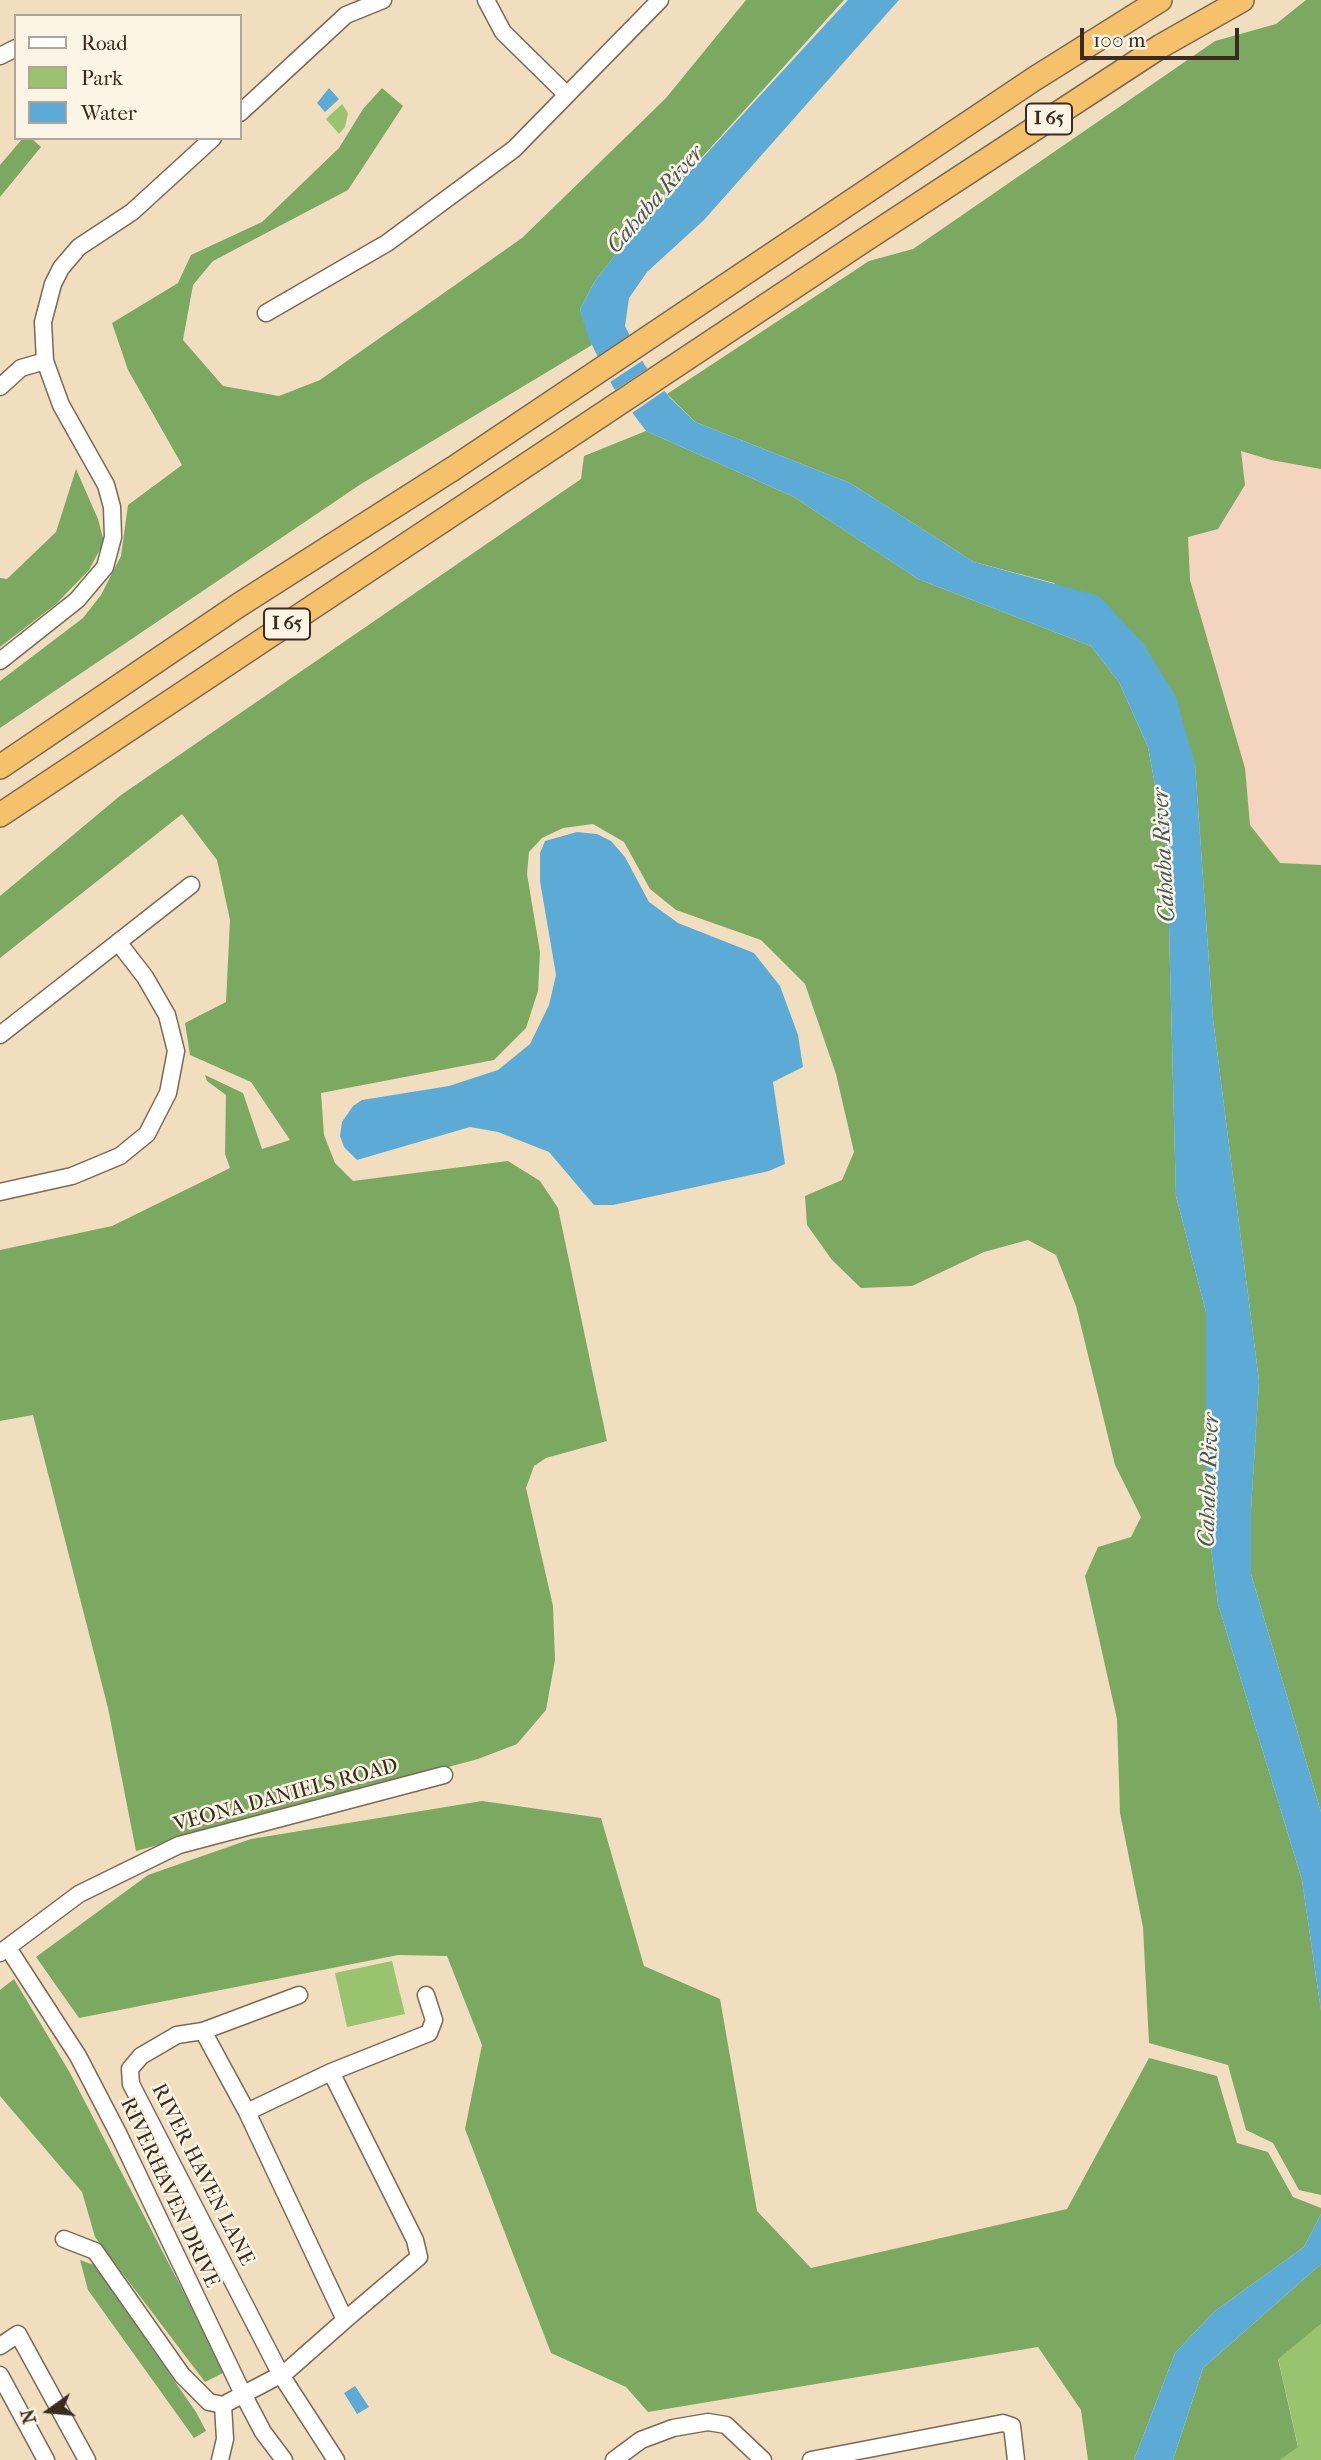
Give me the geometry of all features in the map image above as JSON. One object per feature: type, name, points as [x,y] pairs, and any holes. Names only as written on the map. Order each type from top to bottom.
[{"type":"highway","name":"I 65","points":[[0,768],[239,605],[553,403],[1034,79],[1160,0]]},
{"type":"highway","name":"I 65","points":[[0,815],[860,243],[1161,46],[1242,0]]},
{"type":"street","points":[[242,111],[353,5],[383,0]]},
{"type":"street","points":[[486,0],[503,32],[567,95]]},
{"type":"street","points":[[266,313],[408,228],[514,149],[660,0]]},
{"type":"street","points":[[0,661],[77,600],[105,567],[113,537],[112,507],[106,485],[61,405],[45,361],[42,338],[46,304],[61,268],[79,247],[132,212],[211,140]]},
{"type":"street","points":[[0,387],[21,368],[45,361]]},
{"type":"street","points":[[0,1035],[191,885]]},
{"type":"street","points":[[0,1192],[72,1176],[120,1156],[147,1134],[168,1093],[176,1051],[167,1015],[145,977],[118,942]]},
{"type":"street","name":"VEONA DANIELS ROAD","points":[[4,1951],[79,1895],[179,1845],[444,1775]]},
{"type":"street","name":"RIVERHAVEN DRIVE","points":[[4,1951],[78,2056],[120,2135],[243,2394],[263,2432],[284,2460]]},
{"type":"street","name":"RIVER HAVEN LANE","points":[[299,1994],[203,2031],[177,2035],[141,2056],[130,2069],[131,2084],[281,2375],[336,2460]]},
{"type":"street","points":[[247,2112],[331,2072],[429,2033],[434,2020],[426,1994]]},
{"type":"street","points":[[203,2031],[247,2112],[345,2320]]},
{"type":"street","points":[[64,2239],[95,2251],[183,2375],[209,2402],[223,2405],[281,2375],[419,2257],[415,2240],[331,2072]]},
{"type":"street","points":[[0,2346],[18,2334],[87,2460]]},
{"type":"street","points":[[0,2375],[46,2460]]},
{"type":"street","points":[[220,2460],[225,2439],[223,2405]]},
{"type":"street","points":[[614,2460],[641,2440],[673,2428],[708,2422],[726,2425],[763,2460]]},
{"type":"street","points":[[811,2460],[1003,2423],[1013,2426],[1016,2460]]},
{"type":"shaded area","points":[[1321,148],[1321,1653],[1145,514]]},
{"type":"green space","points":[[746,0],[844,0],[628,239],[595,281],[580,309],[592,345],[361,484],[0,728],[0,681],[83,618],[101,595],[121,556],[128,505],[182,465],[128,370],[112,323],[178,283],[191,255],[262,222],[339,148],[363,109],[382,88],[403,106],[348,190],[213,261],[193,285],[183,340],[223,386],[279,396],[320,380],[522,238],[666,98]]},
{"type":"green space","points":[[1306,0],[1321,0],[1321,469],[1271,460],[1241,451],[1245,485],[1218,529],[1188,537],[1190,580],[1245,768],[1250,825],[1280,863],[1321,865],[1321,1812],[1251,1574],[1251,1509],[1259,1381],[1213,1019],[1195,764],[1054,583],[974,562],[850,483],[695,422],[667,394],[869,261],[913,249],[1215,41],[1276,24]]},
{"type":"green space","points":[[342,104],[348,113],[345,127],[339,134],[326,119]]},
{"type":"green space","points":[[21,140],[33,140],[41,147],[0,197],[0,165]]},
{"type":"green space","points":[[646,431],[794,497],[918,579],[1091,646],[1119,682],[1148,747],[1167,850],[1176,1196],[1206,1312],[1206,1508],[1218,1604],[1302,1880],[1321,2011],[1321,2195],[1299,2190],[1273,2143],[1246,2130],[1228,2065],[1149,2043],[1143,1927],[1120,1813],[1117,1719],[1085,1576],[1098,1547],[1131,1537],[1141,1517],[1115,1465],[1076,1306],[1056,1255],[1028,1240],[984,1252],[912,1286],[861,1288],[832,1260],[807,1225],[805,1196],[842,1180],[854,1152],[836,1074],[805,984],[761,940],[676,910],[650,889],[624,842],[593,824],[563,828],[542,838],[529,852],[527,874],[540,952],[538,991],[526,1028],[494,1060],[321,1093],[324,1135],[335,1163],[353,1181],[508,1161],[540,1181],[558,1208],[607,1441],[546,1458],[534,1466],[526,1488],[553,1606],[555,1660],[546,1710],[517,1744],[478,1759],[136,1851],[108,1708],[33,1415],[0,1421],[0,1250],[112,1226],[230,1168],[225,1154],[226,1095],[207,1081],[205,1075],[243,1093],[262,1149],[290,1140],[251,1082],[190,1055],[185,1023],[226,1002],[230,920],[217,860],[182,814],[0,958],[0,896],[121,795],[581,479],[584,456]]},
{"type":"green space","points":[[76,469],[98,519],[104,542],[89,570],[56,604],[0,647],[0,578],[7,579],[56,532]]},
{"type":"green space","points":[[482,1801],[601,1818],[644,1966],[720,1999],[757,2211],[811,2268],[1067,2209],[1149,2058],[1217,2076],[1237,2143],[1268,2152],[1293,2197],[1321,2208],[1321,2214],[1304,2247],[1215,2311],[1175,2353],[1134,2460],[1088,2460],[1081,2410],[1038,2347],[648,2412],[626,2387],[551,2353],[465,2129],[482,2045],[447,1956],[398,1955],[79,2018],[36,1957],[148,1875],[251,1839]]},
{"type":"green space","points":[[392,1961],[405,2014],[347,2027],[335,1973]]},
{"type":"green space","points":[[14,1979],[70,2073],[225,2372],[205,2382],[95,2237],[82,2192],[0,2096],[0,1990]]},
{"type":"green space","points":[[80,2260],[94,2265],[196,2412],[206,2431],[194,2438],[88,2290]]},
{"type":"green space","points":[[1321,2264],[1321,2324],[1278,2359],[1298,2447],[1280,2460],[1173,2460],[1203,2368]]},
{"type":"green space","points":[[1321,2324],[1321,2460],[1280,2460],[1298,2446],[1278,2358]]},
{"type":"water","name":"Cahaba River","points":[[848,0],[899,0],[704,220],[647,272],[629,298],[625,326],[644,364],[670,398],[695,422],[850,483],[974,562],[1099,596],[1143,643],[1176,697],[1195,764],[1213,1019],[1259,1381],[1251,1509],[1251,1574],[1321,1812],[1321,2011],[1302,1880],[1218,1604],[1206,1508],[1206,1312],[1176,1196],[1167,850],[1148,747],[1119,682],[1091,646],[918,579],[794,497],[646,431],[613,387],[588,337],[580,309],[595,281],[628,239]]},
{"type":"water","points":[[329,88],[339,99],[325,112],[317,103]]},
{"type":"water","points":[[577,832],[597,834],[611,841],[625,857],[649,902],[678,923],[754,953],[780,986],[798,1035],[803,1067],[773,1082],[785,1164],[769,1171],[613,1205],[594,1205],[549,1152],[498,1132],[470,1127],[357,1160],[344,1147],[340,1136],[342,1122],[353,1106],[362,1100],[449,1086],[498,1070],[530,1044],[549,1005],[556,975],[540,881],[540,853],[545,841]]},
{"type":"water","points":[[1321,2214],[1321,2264],[1203,2368],[1173,2460],[1134,2460],[1175,2353],[1215,2311],[1304,2247]]},
{"type":"water","points":[[355,2386],[369,2407],[357,2414],[344,2393]]},
{"type":"pier","points":[[633,333],[645,359],[607,384],[594,359]]},
{"type":"pier","points":[[650,367],[667,389],[629,415],[612,392]]}]
